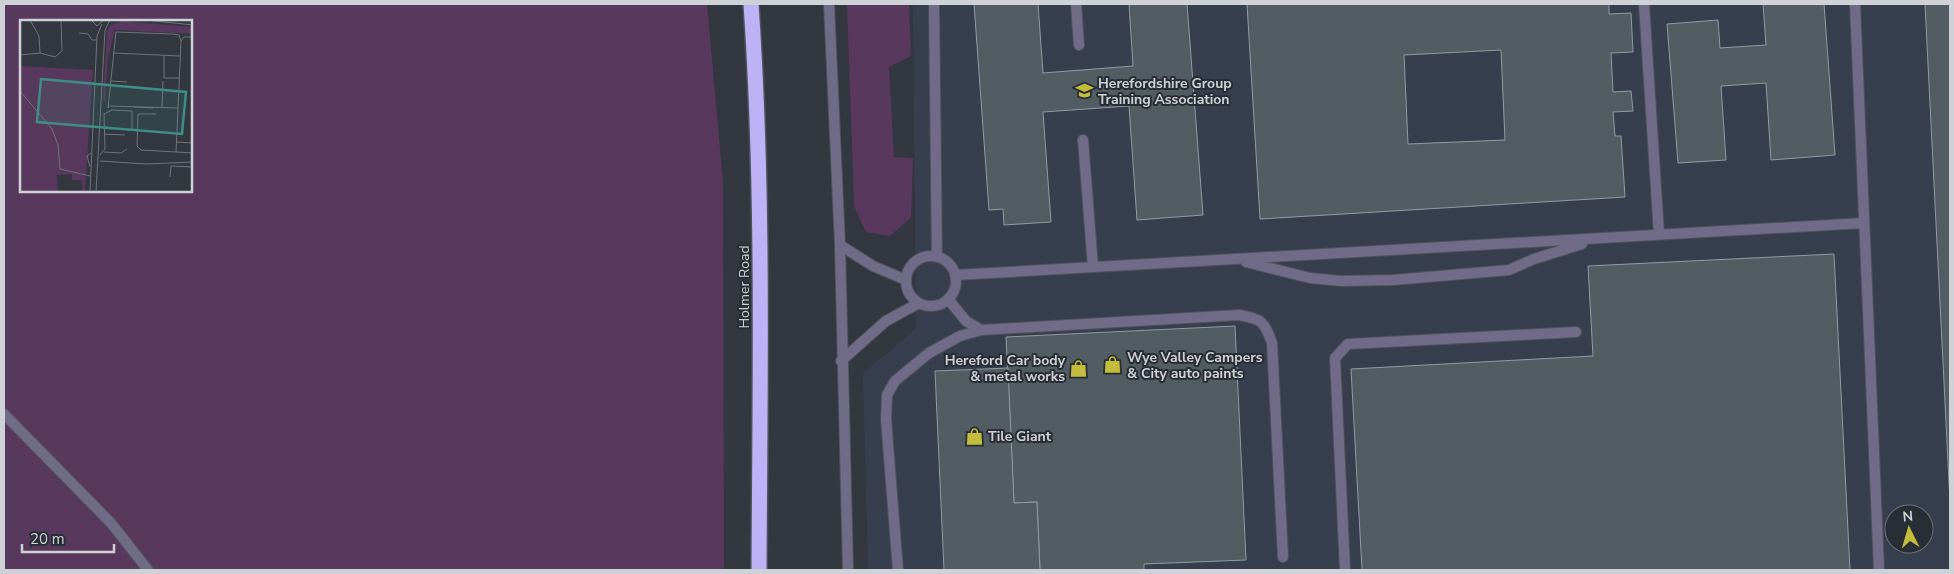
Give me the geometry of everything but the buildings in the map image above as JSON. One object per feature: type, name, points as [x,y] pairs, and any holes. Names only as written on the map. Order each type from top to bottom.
[{"type":"highway","name":"Holmer Road","points":[[751,4],[759,176],[761,308],[759,570]]},
{"type":"lane","points":[[830,4],[840,246],[841,361],[848,570]]},
{"type":"lane","points":[[934,4],[937,257]]},
{"type":"lane","points":[[1076,4],[1079,45]]},
{"type":"lane","points":[[1644,4],[1659,234]]},
{"type":"lane","points":[[1855,4],[1879,570]]},
{"type":"lane","points":[[1084,140],[1093,267]]},
{"type":"lane","points":[[955,275],[1864,223]]},
{"type":"lane","points":[[1174,262],[1249,262],[1310,278],[1341,281],[1393,280],[1510,270],[1576,245],[1620,237]]},
{"type":"lane","points":[[840,246],[873,266],[906,280]]},
{"type":"lane","points":[[924,257],[937,257],[951,267],[955,275],[954,290],[948,299],[934,306],[919,303],[912,298],[907,289],[908,271],[917,261],[924,257]]},
{"type":"lane","points":[[948,299],[966,321],[981,330]]},
{"type":"lane","points":[[841,361],[886,321],[919,303]]},
{"type":"lane","points":[[898,570],[886,418],[887,395],[895,381],[929,353],[960,336],[981,330],[1239,315],[1257,318],[1266,327],[1272,343],[1283,557]]},
{"type":"lane","points":[[1345,570],[1335,358],[1348,344],[1576,332]]},
{"type":"lane","points":[[4,414],[110,523],[148,570]]},
{"type":"shaded area","points":[[4,4],[707,4],[723,181],[724,570],[4,570]]},
{"type":"shaded area","points":[[847,4],[909,4],[911,56],[889,67],[894,157],[913,158],[911,218],[890,236],[866,232],[854,206]]},
{"type":"shaded area","points":[[913,4],[1950,4],[1950,570],[868,570],[863,374],[916,328]]},
{"type":"place","name":"Herefordshire Group Training Association","points":[[1084,91]]},
{"type":"place","name":"Wye Valley Campers & City auto paints","points":[[1113,365]]},
{"type":"place","name":"Hereford Car body & metal works","points":[[1079,368]]},
{"type":"place","name":"Tile Giant","points":[[974,436]]}]
